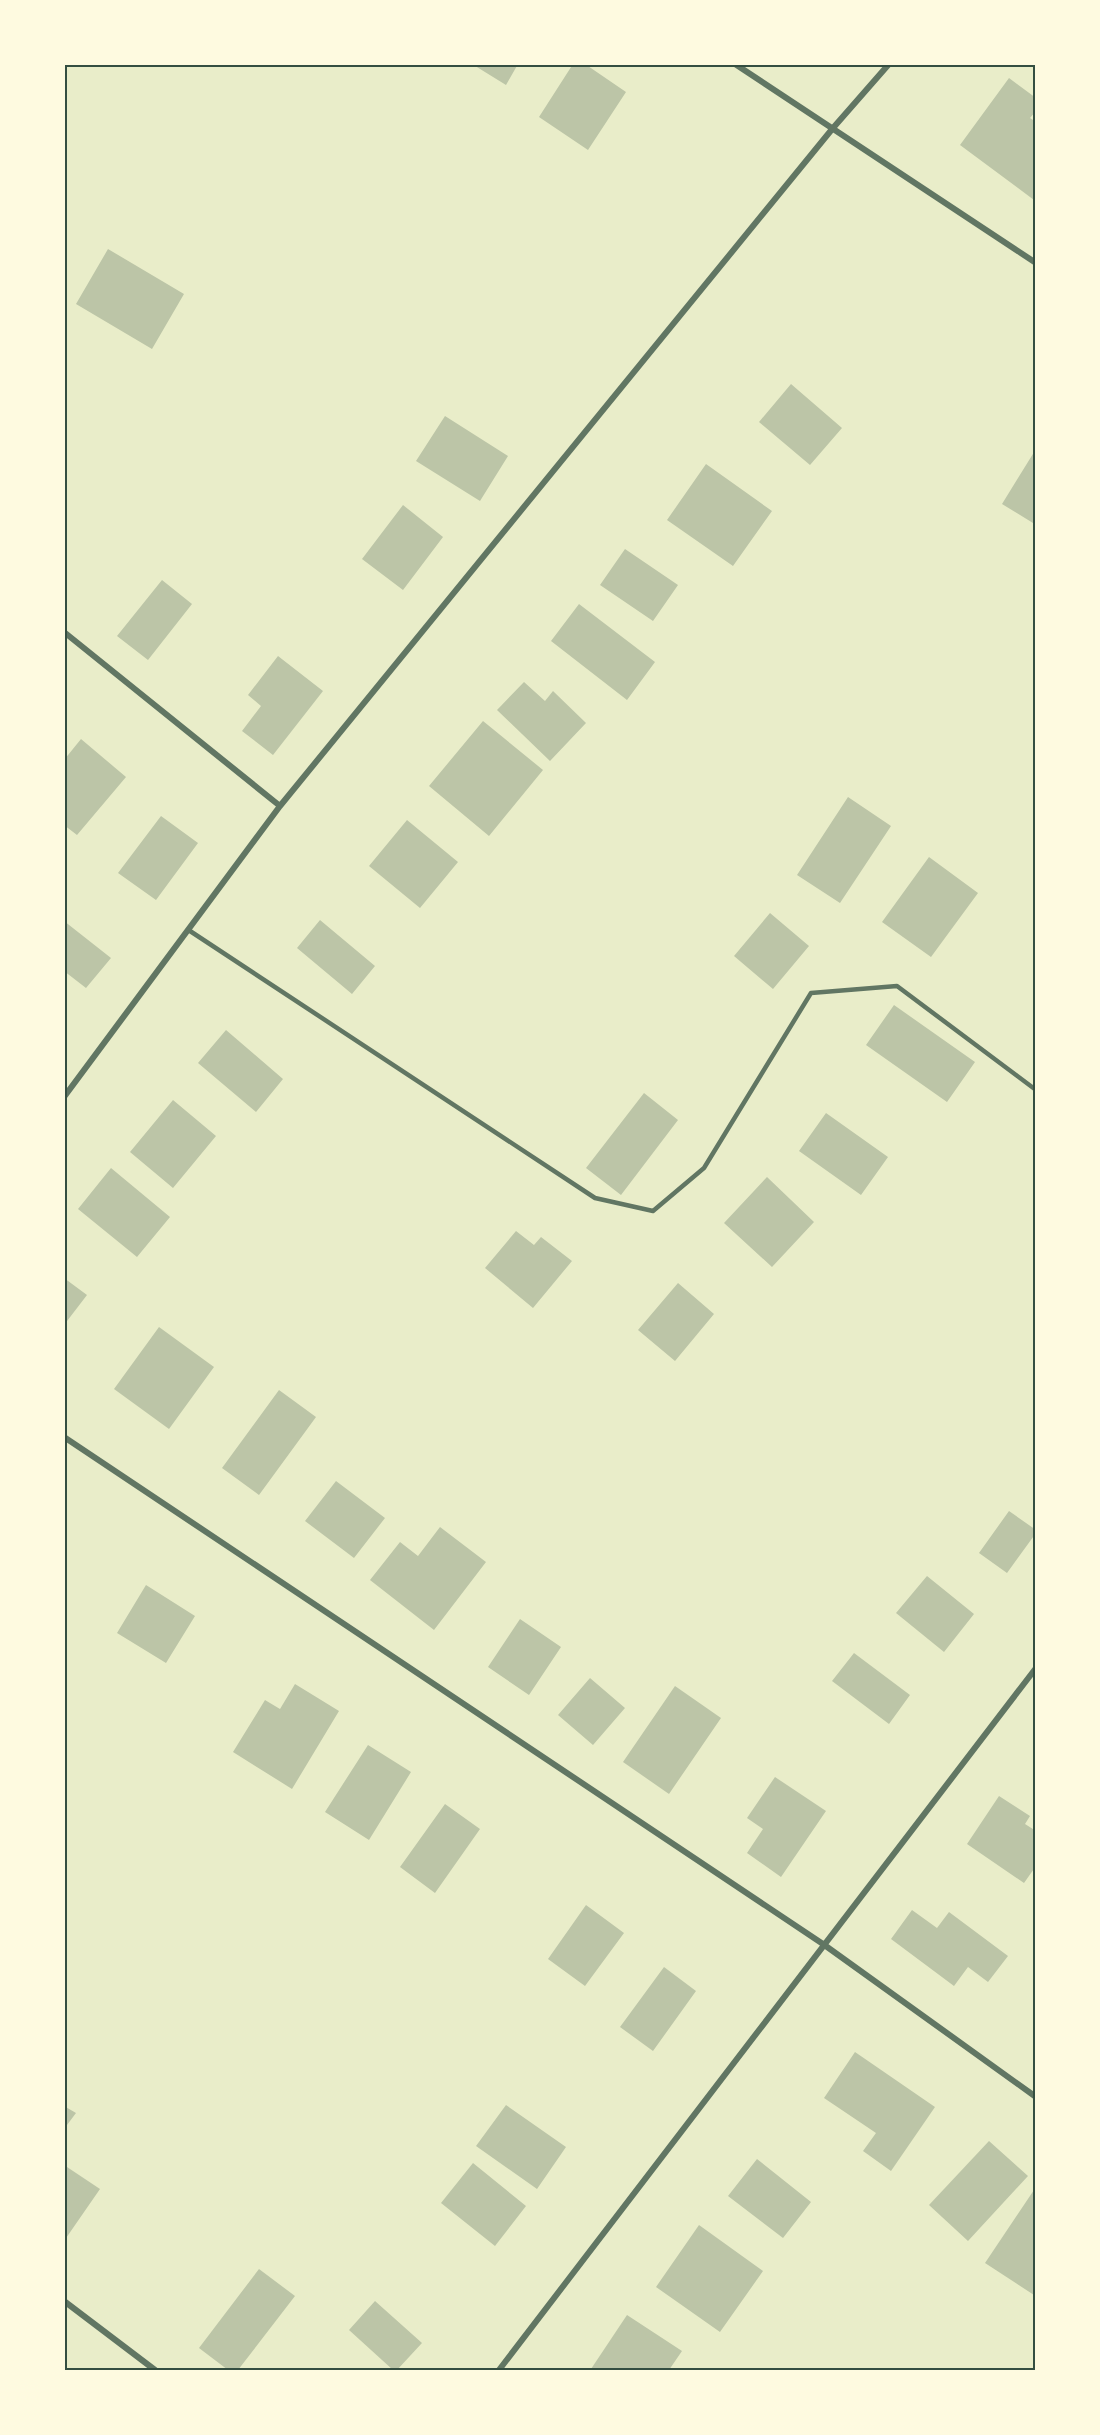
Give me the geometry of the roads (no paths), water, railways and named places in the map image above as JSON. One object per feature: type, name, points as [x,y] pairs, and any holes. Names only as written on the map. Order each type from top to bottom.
[{"type":"street","points":[[735,64],[1035,263]]},
{"type":"street","points":[[64,1097],[190,931],[280,806],[832,128],[889,64]]},
{"type":"street","points":[[64,632],[280,806]]},
{"type":"street","points":[[64,1437],[823,1944],[1035,2097]]},
{"type":"street","points":[[499,2370],[1035,1668]]},
{"type":"street","points":[[64,2301],[155,2370]]},
{"type":"lane","points":[[190,931],[595,1198],[653,1211],[704,1168],[811,993],[897,986],[1035,1090]]}]
